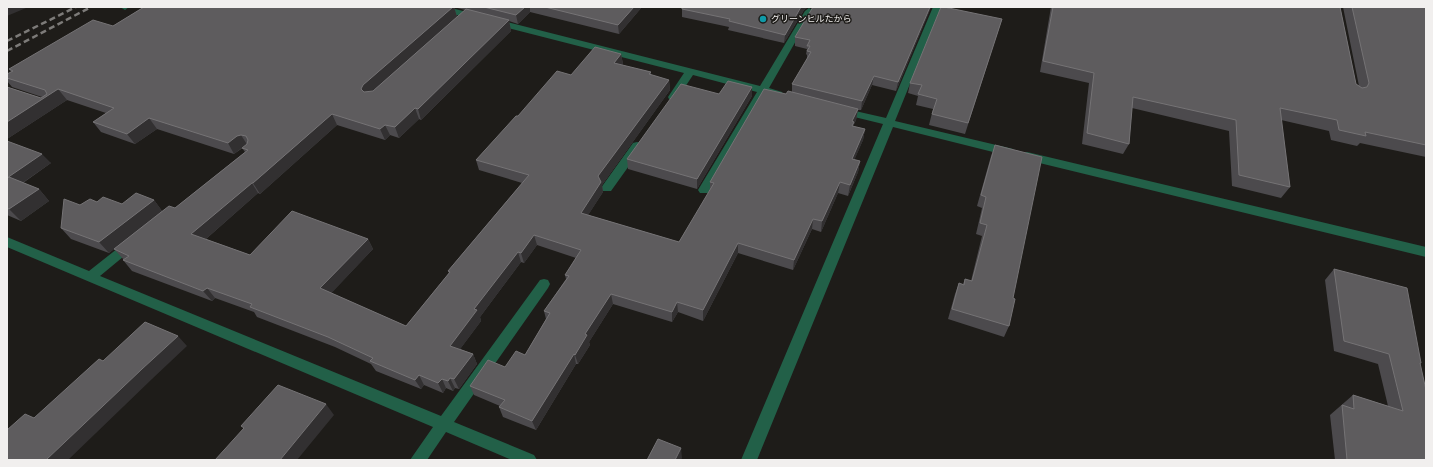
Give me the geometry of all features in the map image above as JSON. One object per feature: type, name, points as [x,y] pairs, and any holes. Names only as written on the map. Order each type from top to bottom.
[{"type":"street","points":[[436,7],[463,17],[785,96]]},
{"type":"street","points":[[749,460],[937,7]]},
{"type":"street","points":[[704,190],[809,11]]},
{"type":"street","points":[[667,104],[690,72]]},
{"type":"street","points":[[830,108],[1426,252]]},
{"type":"street","points":[[607,188],[644,137]]},
{"type":"street","points":[[90,277],[139,238]]},
{"type":"street","points":[[7,242],[529,460]]},
{"type":"street","points":[[418,460],[544,284]]},
{"type":"building","points":[[144,7],[453,7],[363,85],[361,89],[364,92],[373,91],[466,9],[509,20],[418,109],[415,108],[395,127],[385,125],[380,129],[332,114],[253,183],[191,234],[250,255],[292,211],[368,239],[320,288],[406,326],[450,272],[448,271],[529,175],[476,160],[516,116],[518,116],[557,71],[571,75],[595,47],[621,54],[614,63],[651,72],[649,74],[669,80],[598,176],[601,182],[581,213],[679,242],[714,183],[710,182],[764,89],[786,94],[788,91],[858,109],[852,121],[854,122],[852,126],[865,129],[852,159],[860,161],[850,185],[840,182],[822,221],[813,219],[794,260],[738,243],[703,310],[677,302],[672,312],[611,294],[585,334],[587,335],[575,355],[574,354],[532,421],[499,407],[505,400],[470,386],[488,360],[505,367],[516,351],[525,355],[550,313],[544,311],[569,276],[565,275],[581,250],[534,235],[521,253],[518,252],[474,309],[477,310],[450,346],[473,354],[454,379],[450,378],[448,381],[442,379],[438,383],[419,375],[415,380],[370,361],[373,358],[328,337],[250,307],[252,304],[207,288],[203,291],[123,260],[129,256],[114,249],[169,206],[175,208],[248,150],[242,148],[247,144],[248,140],[246,136],[237,136],[228,143],[149,118],[127,134],[93,122],[114,108],[58,89],[7,122],[7,87],[41,98],[47,94],[45,90],[7,78],[7,74],[13,71],[9,69],[93,20],[113,26]]},
{"type":"building","points":[[484,7],[525,7],[516,15]]},
{"type":"building","points":[[545,7],[634,7],[618,25]]},
{"type":"building","points":[[682,7],[801,7],[785,35],[729,21],[730,19],[682,9]]},
{"type":"building","points":[[813,7],[930,7],[898,82],[874,76],[862,101],[792,84],[811,52],[807,51],[810,46],[807,46],[810,40],[795,37]]},
{"type":"building","points":[[941,7],[1002,19],[968,123],[932,114],[937,99],[918,94],[922,85],[910,83]]},
{"type":"building","points":[[1053,7],[1340,7],[1356,84],[1362,88],[1367,87],[1369,83],[1352,7],[1426,7],[1426,145],[1365,132],[1366,136],[1339,130],[1337,120],[1280,108],[1290,187],[1239,175],[1236,120],[1133,97],[1129,144],[1087,133],[1094,73],[1043,61]]},
{"type":"building","points":[[728,81],[752,87],[697,179],[627,159],[681,84],[719,94]]},
{"type":"building","points":[[7,141],[42,154],[7,178]]},
{"type":"building","points":[[995,145],[1042,157],[1013,298],[1015,299],[1009,326],[952,309],[959,283],[964,285],[965,279],[972,281],[987,225],[980,223],[986,197],[981,195]]},
{"type":"building","points":[[9,177],[39,189],[9,209],[7,208],[7,179]]},
{"type":"building","points":[[136,193],[154,200],[99,242],[61,228],[64,199],[80,205],[90,199],[97,202],[103,197],[122,204]]},
{"type":"building","points":[[1334,269],[1407,288],[1426,390],[1426,460],[1347,460],[1342,405],[1354,409],[1353,395],[1403,411],[1389,354],[1344,341]]},
{"type":"building","points":[[145,322],[178,336],[46,460],[7,460],[7,430],[25,414],[34,418],[99,359],[103,361]]},
{"type":"building","points":[[278,385],[326,404],[280,460],[215,460],[244,428],[241,426]]},
{"type":"building","points":[[658,439],[681,448],[675,460],[647,460]]},
{"type":"railway","points":[[7,41],[76,7]]},
{"type":"railway","points":[[7,51],[91,7]]},
{"type":"place","name":"グリーンヒルたから","points":[[763,19]]}]
